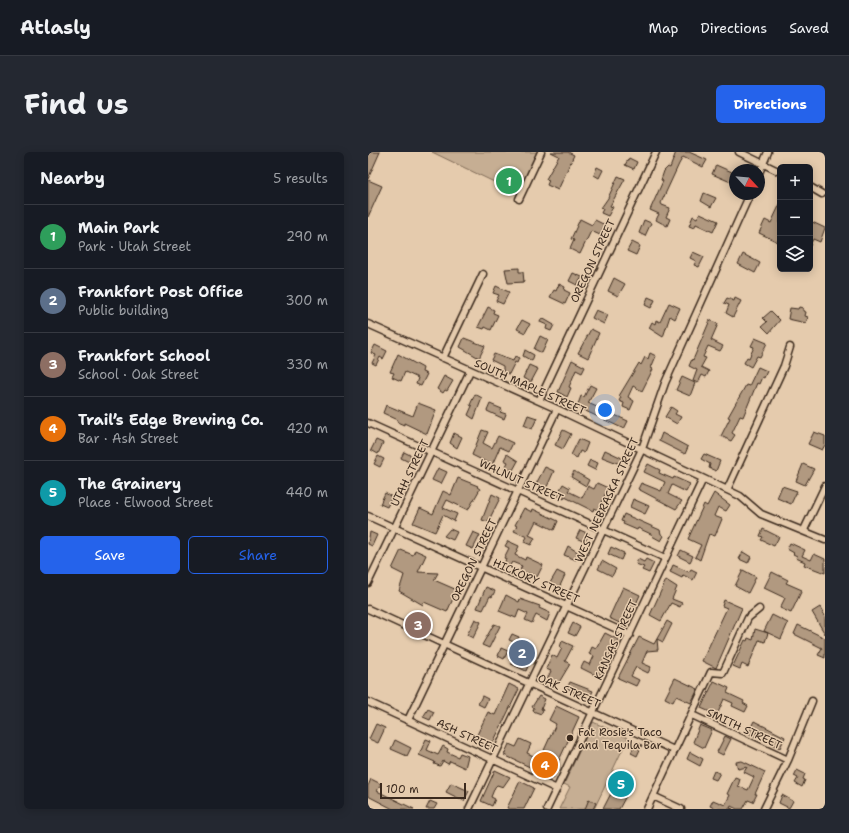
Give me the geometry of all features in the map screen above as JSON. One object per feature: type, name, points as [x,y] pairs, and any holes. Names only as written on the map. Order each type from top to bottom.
[{"type":"street","points":[[519,199],[541,152]]},
{"type":"street","name":"OREGON STREET","points":[[539,400],[656,152]]},
{"type":"street","points":[[739,152],[763,164],[768,152]]},
{"type":"street","points":[[765,165],[777,171]]},
{"type":"street","points":[[813,190],[822,194]]},
{"type":"street","name":"WEST NEBRASKA STREET","points":[[469,809],[568,607],[642,449],[665,383],[747,200]]},
{"type":"street","points":[[443,358],[483,274]]},
{"type":"street","name":"SOUTH MAPLE STREET","points":[[368,324],[470,371],[539,400],[727,490],[746,500],[761,514],[787,526],[804,530],[825,540]]},
{"type":"street","points":[[727,490],[784,366],[790,347]]},
{"type":"street","name":"UTAH STREET","points":[[368,583],[470,371]]},
{"type":"street","name":"OREGON STREET","points":[[408,720],[557,409]]},
{"type":"street","name":"WALNUT STREET","points":[[368,423],[665,558]]},
{"type":"street","name":"KANSAS STREET","points":[[547,809],[703,479]]},
{"type":"street","points":[[804,530],[825,486]]},
{"type":"street","name":"HICKORY STREET","points":[[368,516],[630,635]]},
{"type":"street","points":[[647,809],[711,672],[723,673],[748,618],[759,609]]},
{"type":"street","name":"OAK STREET","points":[[368,610],[674,750]]},
{"type":"street","points":[[764,809],[788,760],[812,701]]},
{"type":"street","name":"ASH STREET","points":[[368,702],[557,789]]},
{"type":"street","name":"SMITH STREET","points":[[692,715],[788,760]]},
{"type":"street","points":[[652,796],[681,809]]},
{"type":"shaded area","points":[[432,152],[539,152],[519,194]]},
{"type":"shaded area","points":[[593,722],[628,738],[594,809],[559,809],[570,787],[564,784]]},
{"type":"building","points":[[368,152],[380,152],[368,179]]},
{"type":"building","points":[[551,152],[568,152],[574,155],[558,190],[547,185],[549,180],[546,179],[559,156]]},
{"type":"building","points":[[676,152],[689,152],[707,160],[703,167],[683,157],[661,203],[662,205],[670,208],[666,217],[670,219],[667,226],[656,220],[659,214],[650,210],[663,181],[661,180],[664,171],[668,167],[670,168]]},
{"type":"building","points":[[629,158],[637,162],[634,169],[625,165]]},
{"type":"building","points":[[716,165],[729,171],[729,181],[712,174]]},
{"type":"building","points":[[597,167],[603,170],[599,178],[594,175]]},
{"type":"building","points":[[618,176],[625,179],[610,206],[613,207],[608,216],[601,213],[603,209],[601,208],[608,198]]},
{"type":"building","points":[[368,180],[382,186],[368,217]]},
{"type":"building","points":[[704,193],[716,198],[711,207],[701,201]]},
{"type":"building","points":[[777,210],[777,242],[759,233],[765,220],[771,223]]},
{"type":"building","points":[[700,213],[718,221],[713,232],[696,224],[694,228],[689,226],[693,216],[697,218]]},
{"type":"building","points":[[580,219],[592,225],[595,220],[605,225],[600,235],[591,231],[580,254],[570,249],[574,240],[571,239]]},
{"type":"building","points":[[644,220],[651,223],[645,236],[639,233]]},
{"type":"building","points":[[813,222],[825,228],[820,242],[813,239]]},
{"type":"building","points":[[632,242],[640,246],[636,255],[627,251]]},
{"type":"building","points":[[693,252],[704,257],[699,267],[694,265],[696,261],[690,258]]},
{"type":"building","points":[[743,254],[760,263],[755,273],[738,264]]},
{"type":"building","points":[[519,268],[519,272],[523,272],[524,282],[508,283],[505,269]]},
{"type":"building","points":[[573,273],[582,277],[577,285],[569,281]]},
{"type":"building","points":[[614,278],[625,284],[618,296],[608,291]]},
{"type":"building","points":[[559,284],[565,287],[564,290],[570,293],[565,304],[550,297],[554,290],[556,291]]},
{"type":"building","points":[[496,286],[509,292],[503,304],[496,301],[499,295],[493,293]]},
{"type":"building","points":[[648,297],[655,300],[651,308],[645,305]]},
{"type":"building","points":[[727,298],[734,301],[735,298],[741,301],[733,317],[726,313],[729,305],[724,303]]},
{"type":"building","points":[[669,303],[680,308],[675,319],[670,316],[663,337],[649,328],[652,322],[655,324],[656,320],[660,322]]},
{"type":"building","points":[[488,307],[494,310],[493,313],[498,315],[491,330],[485,327],[484,329],[478,327]]},
{"type":"building","points":[[799,307],[803,308],[803,311],[806,312],[805,316],[808,317],[806,323],[788,319],[790,308],[798,309]]},
{"type":"building","points":[[596,310],[608,315],[604,324],[592,318]]},
{"type":"building","points":[[771,311],[780,320],[769,333],[762,326],[767,322],[763,318]]},
{"type":"building","points":[[542,318],[554,325],[551,331],[546,329],[547,325],[540,322]]},
{"type":"building","points":[[522,320],[530,324],[525,333],[517,329]]},
{"type":"building","points":[[710,320],[718,324],[711,340],[723,346],[720,351],[708,346],[703,357],[706,358],[701,367],[709,371],[706,377],[702,375],[698,383],[693,381],[697,370],[689,366]]},
{"type":"building","points":[[591,329],[599,333],[588,358],[578,353]]},
{"type":"building","points":[[540,336],[548,340],[542,353],[534,349]]},
{"type":"building","points":[[464,338],[485,346],[479,358],[460,347]]},
{"type":"building","points":[[755,338],[767,343],[760,357],[757,356],[751,367],[744,363],[747,357],[749,358],[754,347],[751,346]]},
{"type":"building","points":[[375,345],[387,351],[383,359],[380,357],[376,365],[372,363],[376,355],[371,353]]},
{"type":"building","points":[[525,350],[534,355],[532,361],[523,356]]},
{"type":"building","points":[[650,353],[656,356],[651,368],[653,369],[642,391],[633,386],[628,397],[634,401],[630,410],[623,407],[624,403],[619,401],[621,397],[619,396],[639,363],[641,365],[645,357],[648,359]]},
{"type":"building","points":[[398,354],[423,368],[422,372],[427,374],[421,386],[416,384],[418,378],[405,372],[401,381],[392,377],[394,373],[390,372]]},
{"type":"building","points":[[494,354],[513,361],[515,356],[519,358],[517,363],[515,362],[509,374],[503,371],[503,366],[491,360]]},
{"type":"building","points":[[572,360],[585,367],[582,373],[576,370],[569,387],[571,388],[567,397],[558,392]]},
{"type":"building","points":[[529,365],[538,369],[531,382],[523,378]]},
{"type":"building","points":[[758,367],[767,371],[759,384],[757,383],[743,417],[740,416],[732,433],[735,435],[731,441],[721,436],[730,418],[728,417],[746,385],[749,386]]},
{"type":"building","points":[[444,376],[453,381],[447,391],[445,390],[443,393],[437,389]]},
{"type":"building","points":[[682,377],[695,383],[690,396],[676,390]]},
{"type":"building","points":[[590,385],[596,388],[588,403],[628,421],[624,429],[577,407],[581,396],[584,397]]},
{"type":"building","points":[[475,394],[482,398],[474,419],[468,415],[472,406],[470,405]]},
{"type":"building","points":[[418,403],[436,410],[427,434],[404,423],[404,425],[397,422],[398,420],[383,413],[386,405],[413,416]]},
{"type":"building","points":[[490,404],[502,409],[500,412],[506,414],[504,419],[487,411]]},
{"type":"building","points":[[671,407],[677,411],[675,414],[681,417],[677,424],[665,417]]},
{"type":"building","points":[[528,415],[537,418],[532,429],[524,425]]},
{"type":"building","points":[[482,430],[488,432],[483,443],[492,448],[498,436],[513,443],[509,451],[500,447],[492,465],[472,455]]},
{"type":"building","points":[[563,430],[571,434],[563,449],[555,445]]},
{"type":"building","points":[[814,432],[825,436],[825,445],[822,450],[808,444]]},
{"type":"building","points":[[454,433],[462,437],[457,448],[450,443]]},
{"type":"building","points":[[662,433],[688,447],[685,454],[659,441]]},
{"type":"building","points":[[579,439],[588,443],[584,453],[580,451],[577,458],[571,455]]},
{"type":"building","points":[[376,440],[383,443],[378,454],[371,450]]},
{"type":"building","points":[[605,450],[622,458],[620,464],[602,457]]},
{"type":"building","points":[[404,452],[416,458],[413,464],[401,458]]},
{"type":"building","points":[[507,454],[518,461],[513,470],[511,469],[509,472],[504,470],[508,462],[504,460]]},
{"type":"building","points":[[704,454],[720,461],[716,471],[709,468],[710,464],[701,459]]},
{"type":"building","points":[[378,456],[384,459],[380,467],[374,464]]},
{"type":"building","points":[[590,460],[598,463],[595,470],[587,466]]},
{"type":"building","points":[[648,464],[660,470],[659,473],[673,479],[674,477],[690,484],[686,492],[672,485],[668,494],[682,501],[676,509],[638,489],[641,483],[661,491],[665,482],[644,472]]},
{"type":"building","points":[[803,464],[814,469],[805,485],[796,481]]},
{"type":"building","points":[[545,467],[554,471],[546,489],[536,484]]},
{"type":"building","points":[[438,468],[447,472],[441,484],[432,480]]},
{"type":"building","points":[[574,471],[589,480],[586,486],[571,477]]},
{"type":"building","points":[[458,478],[478,486],[477,487],[480,489],[468,510],[447,500],[443,508],[457,514],[454,521],[443,515],[435,532],[413,523],[420,508],[433,514],[443,491],[451,495]]},
{"type":"building","points":[[597,483],[608,488],[599,511],[594,508],[593,511],[565,497],[564,499],[557,495],[563,484],[570,488],[568,491],[582,498],[588,486],[594,489]]},
{"type":"building","points":[[782,486],[797,491],[791,504],[777,498]]},
{"type":"building","points":[[385,493],[392,497],[387,507],[380,504]]},
{"type":"building","points":[[714,493],[730,505],[726,511],[718,507],[714,516],[722,519],[715,536],[709,534],[700,560],[695,557],[701,545],[688,539],[704,504],[707,506]]},
{"type":"building","points":[[492,494],[500,498],[488,522],[482,520]]},
{"type":"building","points":[[633,499],[649,506],[645,514],[630,507]]},
{"type":"building","points":[[524,508],[532,512],[533,509],[558,521],[554,530],[536,521],[529,535],[535,538],[531,545],[524,542],[527,537],[514,531],[517,526],[515,525]]},
{"type":"building","points":[[624,514],[660,530],[661,534],[664,536],[661,541],[652,536],[653,535],[638,528],[637,530],[623,524],[624,522],[621,521]]},
{"type":"building","points":[[450,529],[457,532],[453,540],[444,536]]},
{"type":"building","points":[[763,529],[779,537],[774,546],[761,540],[763,537],[760,536]]},
{"type":"building","points":[[580,530],[589,534],[585,542],[576,538]]},
{"type":"building","points":[[370,532],[377,535],[372,546],[368,544]]},
{"type":"building","points":[[473,532],[480,535],[473,549],[466,546]]},
{"type":"building","points":[[508,541],[519,546],[515,555],[525,560],[526,557],[543,565],[537,577],[528,573],[527,576],[519,572],[522,566],[512,562],[509,567],[504,564],[506,559],[504,558],[509,548],[505,546]]},
{"type":"building","points":[[790,543],[805,550],[802,556],[811,560],[814,554],[825,559],[825,573],[804,565],[805,562],[796,558],[797,556],[793,554],[794,553],[787,549]]},
{"type":"building","points":[[568,546],[579,553],[576,560],[564,555]]},
{"type":"building","points":[[611,547],[624,553],[621,560],[608,554]]},
{"type":"building","points":[[401,550],[413,555],[415,550],[426,555],[418,572],[438,573],[434,580],[457,590],[447,612],[424,602],[423,605],[399,591],[404,575],[392,569]]},
{"type":"building","points":[[681,550],[693,556],[690,562],[678,556]]},
{"type":"building","points":[[743,552],[751,557],[748,563],[739,559]]},
{"type":"building","points":[[638,559],[644,562],[646,559],[654,563],[649,573],[642,570],[644,567],[636,564]]},
{"type":"building","points":[[602,561],[616,569],[612,576],[598,569]]},
{"type":"building","points":[[673,565],[689,572],[691,569],[697,572],[693,580],[683,575],[682,578],[670,572]]},
{"type":"building","points":[[743,570],[756,577],[748,593],[735,586]]},
{"type":"building","points":[[557,571],[565,575],[559,588],[550,583]]},
{"type":"building","points":[[772,572],[788,580],[786,583],[802,590],[791,613],[780,608],[785,598],[764,588]]},
{"type":"building","points":[[666,580],[677,587],[672,599],[682,603],[680,607],[671,603],[661,621],[650,615]]},
{"type":"building","points":[[486,587],[495,591],[492,597],[490,596],[483,610],[477,608]]},
{"type":"building","points":[[623,587],[640,595],[626,626],[609,618]]},
{"type":"building","points":[[506,595],[519,602],[520,599],[540,606],[539,608],[550,613],[547,621],[536,615],[532,623],[525,620],[528,614],[519,610],[516,618],[499,611]]},
{"type":"building","points":[[724,600],[742,608],[716,668],[702,661],[727,608],[722,606]]},
{"type":"building","points":[[820,607],[825,616],[825,634],[812,612]]},
{"type":"building","points":[[772,615],[788,623],[781,639],[764,631]]},
{"type":"building","points":[[475,619],[481,622],[473,638],[467,635]]},
{"type":"building","points":[[667,621],[672,624],[663,642],[657,639],[658,650],[647,651],[642,663],[651,667],[648,673],[636,667],[631,676],[639,680],[636,686],[618,678],[639,637],[654,644]]},
{"type":"building","points":[[573,623],[580,627],[575,636],[568,633]]},
{"type":"building","points":[[494,624],[500,626],[489,648],[482,645]]},
{"type":"building","points":[[798,625],[825,638],[825,658],[818,655],[822,648],[794,634]]},
{"type":"building","points":[[755,629],[768,633],[765,642],[759,640],[748,667],[742,664],[740,669],[733,666],[745,640],[747,641],[748,638],[753,640]]},
{"type":"building","points":[[605,633],[619,640],[599,677],[581,668],[584,662],[590,665],[594,656],[589,654],[592,647],[596,649]]},
{"type":"building","points":[[512,634],[519,637],[516,643],[509,640]]},
{"type":"building","points":[[562,641],[573,646],[565,661],[570,664],[558,684],[547,679],[551,671],[546,669],[552,655],[557,658],[562,648],[560,647]]},
{"type":"building","points":[[519,647],[525,650],[522,655],[531,659],[526,671],[511,664]]},
{"type":"building","points":[[501,648],[508,651],[504,659],[498,656]]},
{"type":"building","points":[[675,678],[698,689],[691,703],[676,696],[673,702],[665,698]]},
{"type":"building","points":[[714,681],[729,688],[727,693],[744,701],[743,703],[748,706],[745,712],[732,706],[733,703],[724,699],[717,715],[701,708]]},
{"type":"building","points":[[570,682],[593,691],[588,701],[567,688]]},
{"type":"building","points":[[509,684],[519,689],[490,749],[474,741],[488,712],[495,715]]},
{"type":"building","points":[[482,696],[488,699],[484,707],[478,704]]},
{"type":"building","points":[[539,696],[545,699],[541,709],[543,710],[541,714],[533,711],[534,708],[532,707]]},
{"type":"building","points":[[556,706],[579,717],[555,769],[557,770],[553,778],[551,777],[550,779],[531,770],[532,768],[504,755],[509,744],[516,747],[520,739],[531,744],[527,753],[540,759],[556,724],[549,720]]},
{"type":"building","points":[[428,709],[434,712],[430,720],[423,717]]},
{"type":"building","points":[[754,721],[785,737],[780,748],[770,743],[773,738],[758,731],[756,737],[748,733]]},
{"type":"building","points":[[376,724],[385,728],[378,743],[369,739]]},
{"type":"building","points":[[700,725],[712,730],[704,748],[693,742]]},
{"type":"building","points":[[725,736],[731,739],[723,755],[717,752]]},
{"type":"building","points":[[426,739],[431,741],[427,750],[438,755],[443,746],[448,749],[447,752],[458,757],[460,753],[468,756],[465,768],[450,761],[448,764],[443,761],[440,766],[434,764],[435,762],[419,755]]},
{"type":"building","points":[[395,740],[411,748],[407,756],[391,749]]},
{"type":"building","points":[[636,742],[642,745],[637,756],[631,753]]},
{"type":"building","points":[[690,752],[703,759],[700,766],[687,759]]},
{"type":"building","points":[[742,761],[765,772],[753,802],[748,800],[743,809],[737,809],[731,806],[730,808],[733,809],[716,809],[710,806],[713,800],[725,805],[730,795],[727,794],[735,777],[740,779],[738,786],[748,790],[754,777],[744,772],[747,767],[738,769],[736,762]]},
{"type":"building","points":[[495,770],[510,777],[503,787],[497,785],[495,787],[491,797],[495,799],[492,806],[481,801]]},
{"type":"building","points":[[623,770],[632,774],[622,794],[626,796],[619,809],[603,809]]},
{"type":"building","points":[[797,770],[805,774],[803,779],[805,780],[802,787],[795,783],[798,778],[794,776]]},
{"type":"building","points":[[714,771],[720,773],[716,780],[711,778]]},
{"type":"building","points":[[371,779],[381,784],[377,791],[414,809],[393,809],[368,796],[368,786]]},
{"type":"building","points":[[520,781],[534,788],[524,809],[507,808]]},
{"type":"building","points":[[451,783],[469,791],[464,801],[446,792]]},
{"type":"building","points":[[782,795],[793,801],[789,808],[779,803]]},
{"type":"building","points":[[589,799],[596,803],[593,809],[585,809]]},
{"type":"building","points":[[430,801],[437,804],[434,809],[426,809]]},
{"type":"place","name":"Main Park","points":[[509,181]]},
{"type":"place","name":"Frankfort School","points":[[418,625]]},
{"type":"place","name":"Frankfort Post Office","points":[[522,653]]},
{"type":"place","name":"Fat Rosie's Taco and Tequila Bar","points":[[570,738]]},
{"type":"place","name":"Trail’s Edge Brewing Co.","points":[[545,765]]},
{"type":"place","name":"The Grainery","points":[[621,784]]}]
